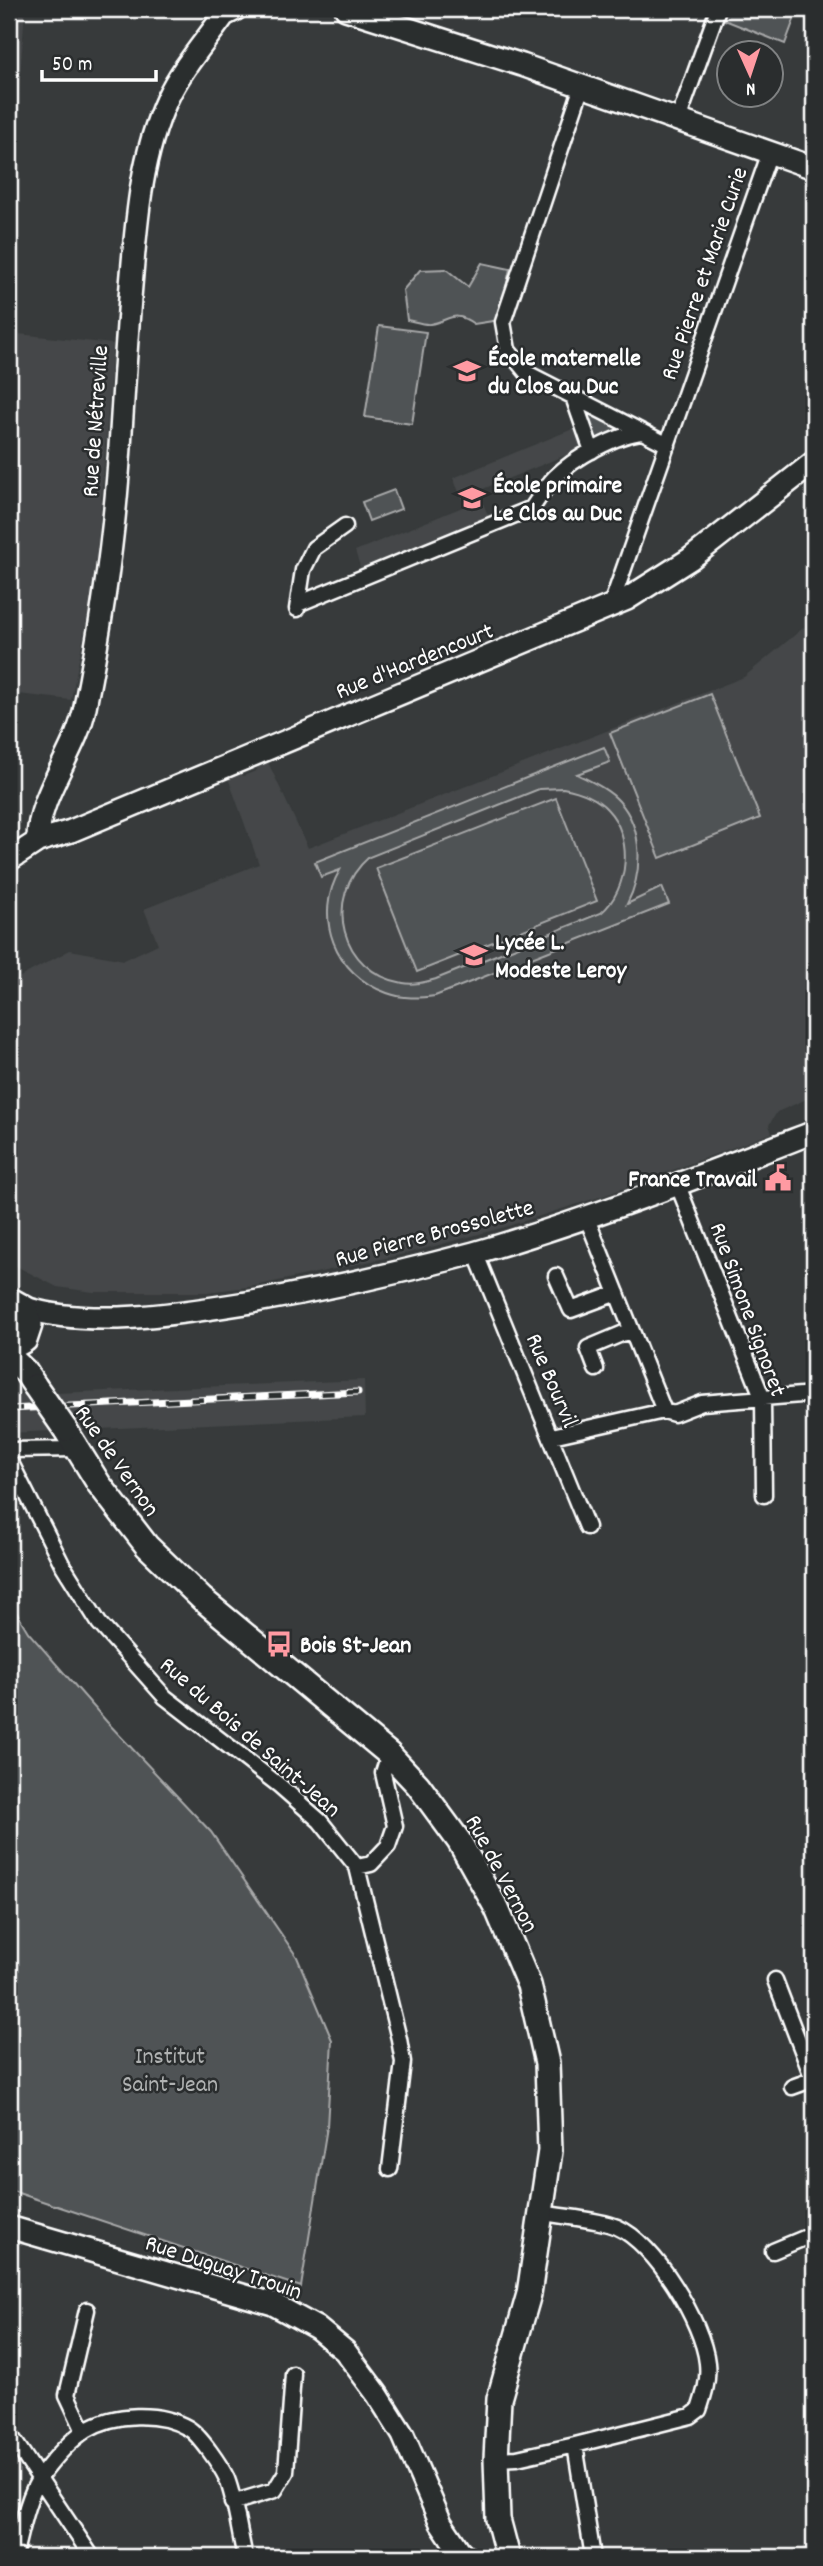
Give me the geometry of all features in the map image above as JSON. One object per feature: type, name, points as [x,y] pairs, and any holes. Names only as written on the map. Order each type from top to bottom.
[{"type":"main road","name":"Rue de Vernon","points":[[21,1343],[65,1429],[99,1484],[147,1546],[202,1598],[389,1754],[418,1785],[459,1841],[497,1909],[529,1984],[547,2063],[550,2151],[529,2294],[499,2399],[496,2459],[498,2519],[508,2557]]},
{"type":"street","points":[[346,9],[583,86],[814,168]]},
{"type":"street","points":[[678,120],[718,9]]},
{"type":"street","name":"Rue de Nétreville","points":[[38,841],[38,829],[45,807],[85,710],[104,593],[118,477],[139,192],[155,131],[168,96],[228,11]]},
{"type":"street","points":[[583,86],[503,321],[508,351],[527,373],[668,445]]},
{"type":"street","name":"Rue Pierre et Marie Curie","points":[[610,608],[770,152]]},
{"type":"street","points":[[572,394],[592,451]]},
{"type":"street","points":[[345,526],[314,548],[303,570],[298,606],[532,508],[556,477],[592,451],[632,433],[643,432]]},
{"type":"street","name":"Rue d'Hardencourt","points":[[9,860],[38,841],[71,831],[610,608],[680,566],[814,463]]},
{"type":"street","name":"Rue Pierre Brossolette","points":[[21,1343],[53,1316],[167,1316],[304,1293],[475,1252],[586,1216],[814,1132]]},
{"type":"street","name":"Rue Simone Signoret","points":[[677,1183],[763,1399],[764,1495]]},
{"type":"street","points":[[586,1216],[664,1411]]},
{"type":"street","name":"Rue Bourvil","points":[[475,1252],[587,1527]]},
{"type":"street","points":[[556,1276],[571,1310],[617,1293]]},
{"type":"street","points":[[596,1369],[588,1348],[631,1330]]},
{"type":"street","points":[[552,1436],[664,1411],[674,1414],[702,1403],[814,1394]]},
{"type":"street","points":[[9,1450],[78,1449]]},
{"type":"street","name":"Rue du Bois de Saint-Jean","points":[[9,1460],[62,1564],[99,1623],[164,1697],[271,1778],[320,1821],[357,1867],[399,2039],[402,2062],[390,2169]]},
{"type":"street","points":[[357,1867],[371,1864],[388,1846],[396,1826],[383,1773],[389,1754]]},
{"type":"street","points":[[775,1980],[814,2079],[792,2087]]},
{"type":"street","points":[[496,2459],[517,2458],[691,2416],[699,2410],[707,2382],[707,2361],[693,2318],[681,2294],[636,2239],[616,2227],[543,2213]]},
{"type":"street","name":"Rue Duguay Trouin","points":[[9,2227],[274,2304],[317,2328],[345,2351],[377,2394],[402,2435],[441,2522],[466,2557]]},
{"type":"street","points":[[773,2251],[814,2234]]},
{"type":"street","points":[[84,2431],[67,2395],[87,2311]]},
{"type":"street","points":[[232,2503],[275,2490],[286,2472],[293,2374]]},
{"type":"street","points":[[13,2557],[39,2479],[72,2441],[84,2431],[107,2420],[145,2417],[169,2420],[190,2429],[208,2449],[227,2478],[245,2557]]},
{"type":"street","points":[[9,2433],[92,2557]]},
{"type":"street","points":[[575,2445],[593,2557]]},
{"type":"shaded area","points":[[9,9],[25,9],[9,232]]},
{"type":"shaded area","points":[[9,333],[113,344],[96,575],[71,700],[9,693]]},
{"type":"shaded area","name":"École primaire Le Clos au Duc","points":[[580,426],[588,446],[478,491],[490,520],[362,573],[355,551],[465,506],[453,478]]},
{"type":"shaded area","name":"Lycée L. Modeste Leroy","points":[[814,619],[814,1096],[777,1112],[769,1125],[772,1133],[606,1195],[505,1227],[409,1253],[255,1286],[207,1292],[93,1292],[57,1287],[16,1266],[9,1259],[9,983],[70,950],[124,960],[158,944],[144,909],[259,864],[227,775],[234,772],[243,776],[256,771],[261,761],[267,760],[308,848],[744,677]]},
{"type":"shaded area","points":[[364,1380],[365,1417],[9,1433],[9,1395]]},
{"type":"green space","points":[[726,9],[798,9],[785,44],[784,38],[770,38],[722,19]]},
{"type":"green space","points":[[482,263],[510,269],[499,320],[474,324],[461,317],[452,317],[428,324],[407,320],[403,290],[420,270],[446,269],[468,287]]},
{"type":"green space","points":[[379,326],[426,332],[412,424],[365,417]]},
{"type":"green space","points":[[579,402],[633,429],[594,446]]},
{"type":"green space","points":[[394,490],[401,509],[369,521],[362,502]]},
{"type":"green space","points":[[710,694],[760,818],[660,858],[610,733]]},
{"type":"green space","points":[[604,747],[610,762],[577,774],[615,797],[633,825],[637,838],[638,865],[627,904],[662,887],[669,904],[435,996],[405,997],[387,993],[369,984],[354,973],[342,959],[329,925],[328,907],[340,870],[321,877],[315,862]],"holes":[[[563,788],[598,801],[616,821],[621,834],[625,862],[622,877],[618,891],[601,913],[420,983],[403,983],[382,976],[364,964],[352,949],[342,912],[346,892],[354,874],[369,857],[539,789]]]},
{"type":"green space","points":[[556,798],[597,901],[417,972],[376,868]]},
{"type":"green space","name":"Institut Saint-Jean","points":[[9,1600],[28,1632],[107,1722],[211,1832],[297,1957],[332,2040],[327,2127],[301,2287],[9,2190]]},
{"type":"railway","points":[[9,1409],[358,1392]]},
{"type":"place","name":"École maternelle du Clos au Duc","points":[[467,371]]},
{"type":"place","name":"École primaire Le Clos au Duc","points":[[472,498]]},
{"type":"place","name":"Lycée L. Modeste Leroy","points":[[474,955]]},
{"type":"place","name":"France Travail","points":[[778,1178]]},
{"type":"place","name":"Bois St-Jean","points":[[279,1644]]}]
